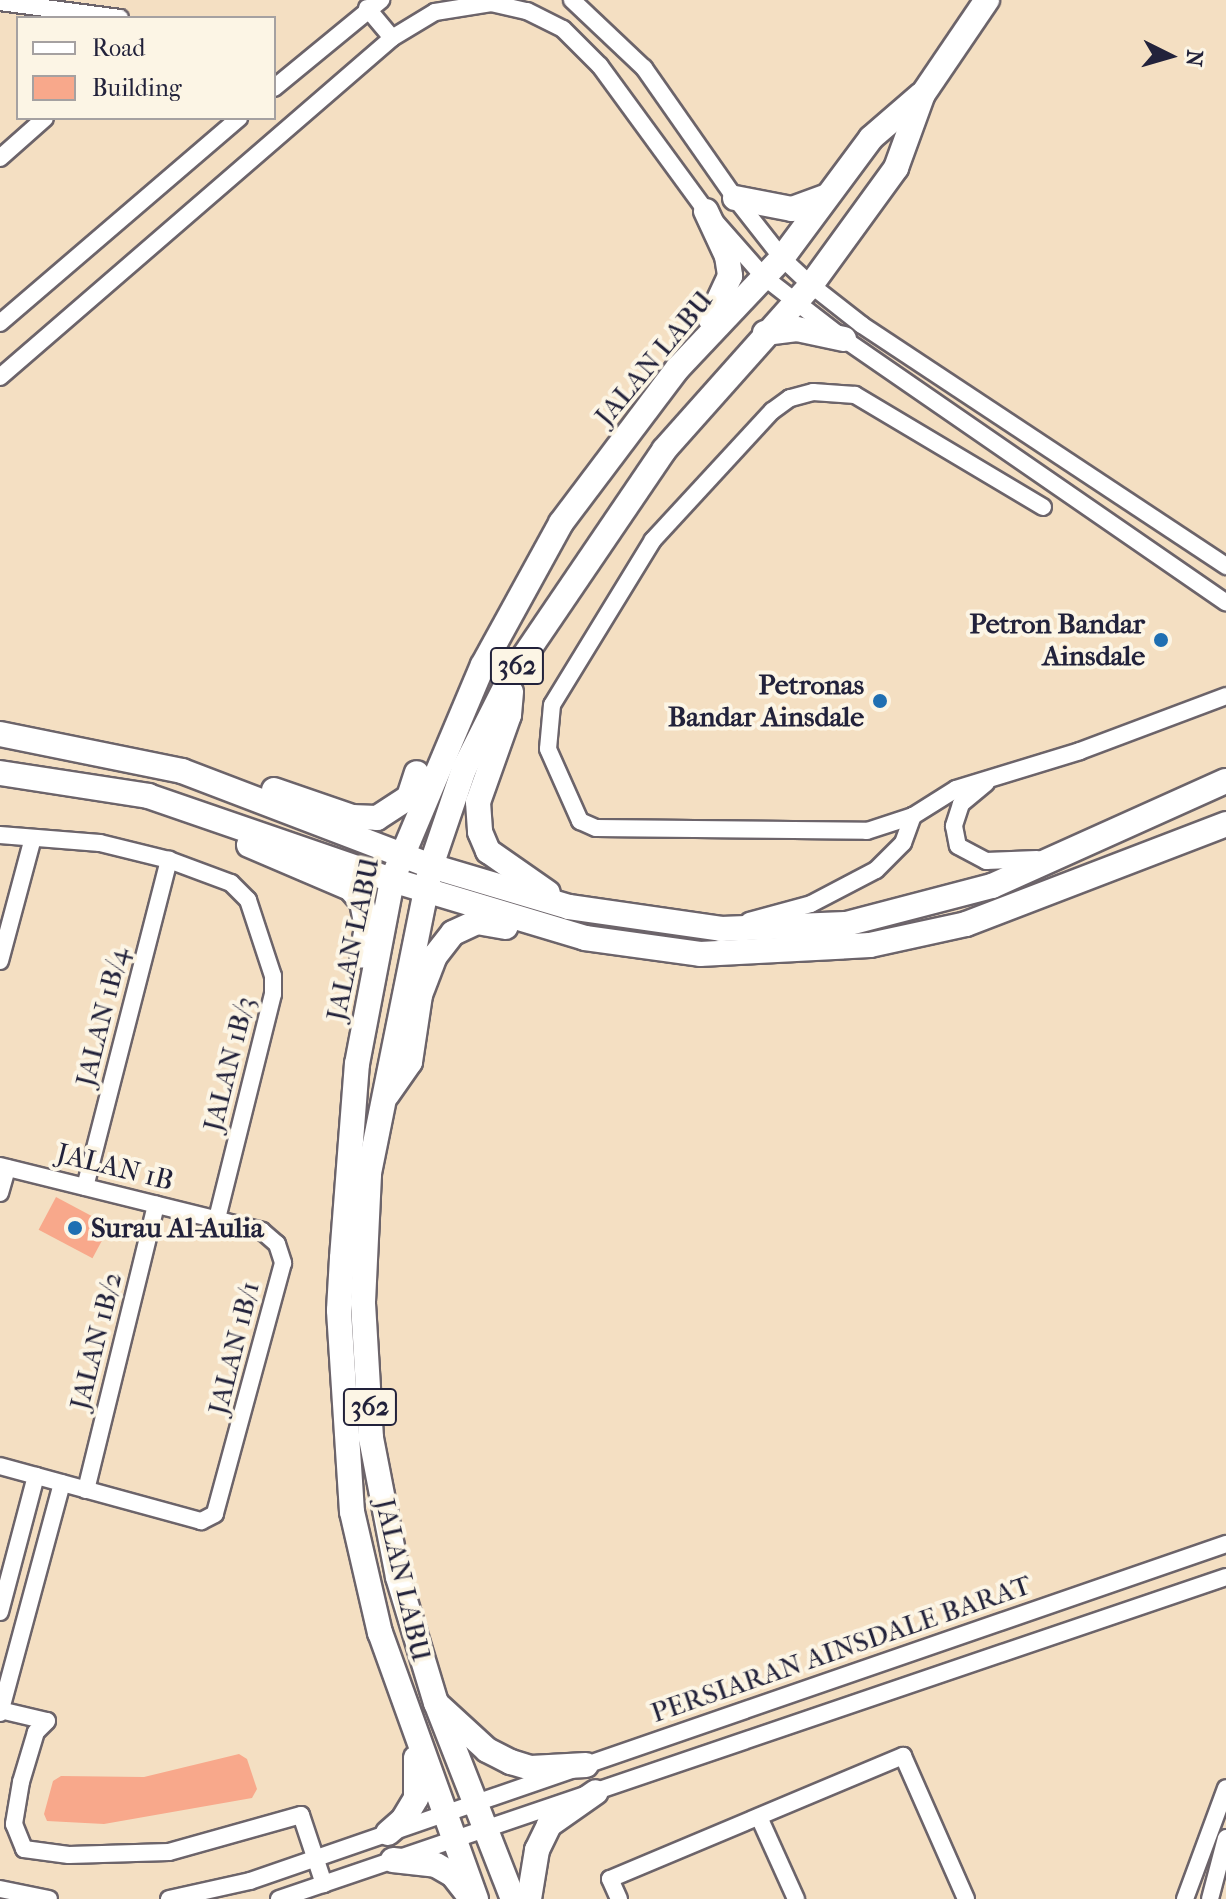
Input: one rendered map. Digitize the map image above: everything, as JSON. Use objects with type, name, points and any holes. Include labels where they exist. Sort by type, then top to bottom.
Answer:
[{"type":"main road","name":"JALAN LABU","points":[[513,1899],[482,1830],[436,1703],[398,1577],[371,1438],[363,1302],[369,1173],[429,878],[464,769],[512,674],[610,523],[765,333],[804,292],[896,168],[923,94],[987,0]]},
{"type":"main road","name":"JALAN LABU","points":[[473,1899],[380,1633],[352,1512],[339,1310],[352,1105],[392,880],[483,665],[561,523],[678,368],[782,258],[871,138],[923,94]]},
{"type":"main road","points":[[735,198],[792,209],[807,208],[837,187]]},
{"type":"main road","points":[[678,368],[725,295],[730,276],[727,256],[706,211]]},
{"type":"main road","points":[[765,333],[797,329],[844,339]]},
{"type":"main road","points":[[0,734],[73,745],[213,782],[280,792],[352,817],[377,818],[409,797],[456,692],[483,665]]},
{"type":"main road","points":[[512,674],[509,715],[478,802],[480,832],[488,851],[569,907]]},
{"type":"main road","points":[[0,773],[148,796],[392,880],[429,878],[569,907],[721,929],[846,924],[992,886],[1226,781]]},
{"type":"main road","points":[[213,782],[401,855],[429,878],[563,932]]},
{"type":"main road","points":[[198,815],[274,858],[350,888],[362,902],[367,927],[347,1064],[352,1105]]},
{"type":"main road","points":[[381,1104],[410,1062],[420,995],[435,956],[453,933],[477,922],[700,954],[870,945],[966,924],[1226,824]]},
{"type":"main road","points":[[436,1703],[487,1750],[511,1762],[531,1768],[586,1765]]},
{"type":"main road","points":[[388,1833],[403,1820],[416,1798],[410,1723]]},
{"type":"main road","points":[[529,1899],[537,1850],[549,1825],[596,1792]]},
{"type":"main road","points":[[393,1860],[436,1865],[453,1875],[473,1899]]},
{"type":"street","points":[[572,0],[644,68],[804,292],[844,339],[1226,603]]},
{"type":"street","points":[[0,2],[105,16]]},
{"type":"street","points":[[276,86],[374,4],[392,38]]},
{"type":"street","points":[[0,377],[392,38],[435,12],[465,4],[527,11],[563,29],[600,66],[706,211],[764,277],[804,292],[862,325],[1226,566]]},
{"type":"street","points":[[0,158],[43,120]]},
{"type":"street","points":[[0,323],[237,120]]},
{"type":"street","points":[[1043,507],[855,395],[813,392],[790,398],[772,411],[653,540],[552,705],[546,727],[548,749],[580,821],[596,828],[849,832],[913,816],[956,789],[1226,696]]},
{"type":"street","points":[[1007,486],[1023,461]]},
{"type":"street","points":[[991,779],[961,804],[954,826],[958,846],[970,857],[1005,863],[1066,855]]},
{"type":"street","points":[[721,929],[811,904],[865,877],[903,843],[913,816]]},
{"type":"street","points":[[0,835],[100,843],[169,860]]},
{"type":"street","points":[[0,961],[33,838]]},
{"type":"street","name":"JALAN 1B/3","points":[[169,860],[231,883],[248,900],[273,976],[273,994],[217,1219]]},
{"type":"street","name":"JALAN 1B/4","points":[[85,1187],[169,860]]},
{"type":"street","points":[[0,1193],[3,1167]]},
{"type":"street","name":"JALAN 1B","points":[[3,1167],[217,1219]]},
{"type":"street","name":"JALAN 1B/2","points":[[86,1490],[156,1204]]},
{"type":"street","name":"JALAN 1B/1","points":[[86,1490],[201,1521],[215,1514],[222,1498],[283,1263],[277,1244],[262,1231],[217,1219]]},
{"type":"street","points":[[0,1466],[86,1490]]},
{"type":"street","points":[[0,1612],[36,1476]]},
{"type":"street","points":[[62,1483],[0,1711],[47,1721],[36,1732],[21,1782],[14,1824],[24,1849],[69,1855],[169,1852],[301,1815],[324,1884]]},
{"type":"street","name":"PERSIARAN AINSDALE BARAT","points":[[169,1899],[233,1887],[443,1811],[586,1765],[1226,1544]]},
{"type":"street","points":[[10,1574],[36,1581]]},
{"type":"street","name":"PERSIARAN AINSDALE BARAT","points":[[279,1899],[596,1792],[704,1751],[1226,1577]]},
{"type":"street","points":[[619,1899],[610,1879],[903,1756],[966,1899]]},
{"type":"street","points":[[1185,1899],[1223,1808],[1226,1788]]},
{"type":"street","points":[[759,1817],[796,1899]]},
{"type":"street","points":[[1210,1899],[1226,1838]]},
{"type":"street","points":[[0,1889],[49,1899]]},
{"type":"building","name":"Surau Al-Aulia","points":[[56,1197],[110,1226],[92,1258],[39,1230]]},
{"type":"building","points":[[239,1754],[247,1759],[257,1789],[252,1798],[104,1824],[47,1821],[44,1814],[53,1781],[61,1776],[144,1777]]},
{"type":"place","name":"Petron Bandar Ainsdale","points":[[1161,640]]},
{"type":"place","name":"Petronas Bandar Ainsdale","points":[[880,701]]},
{"type":"place","name":"Surau Al-Aulia","points":[[75,1228]]}]
